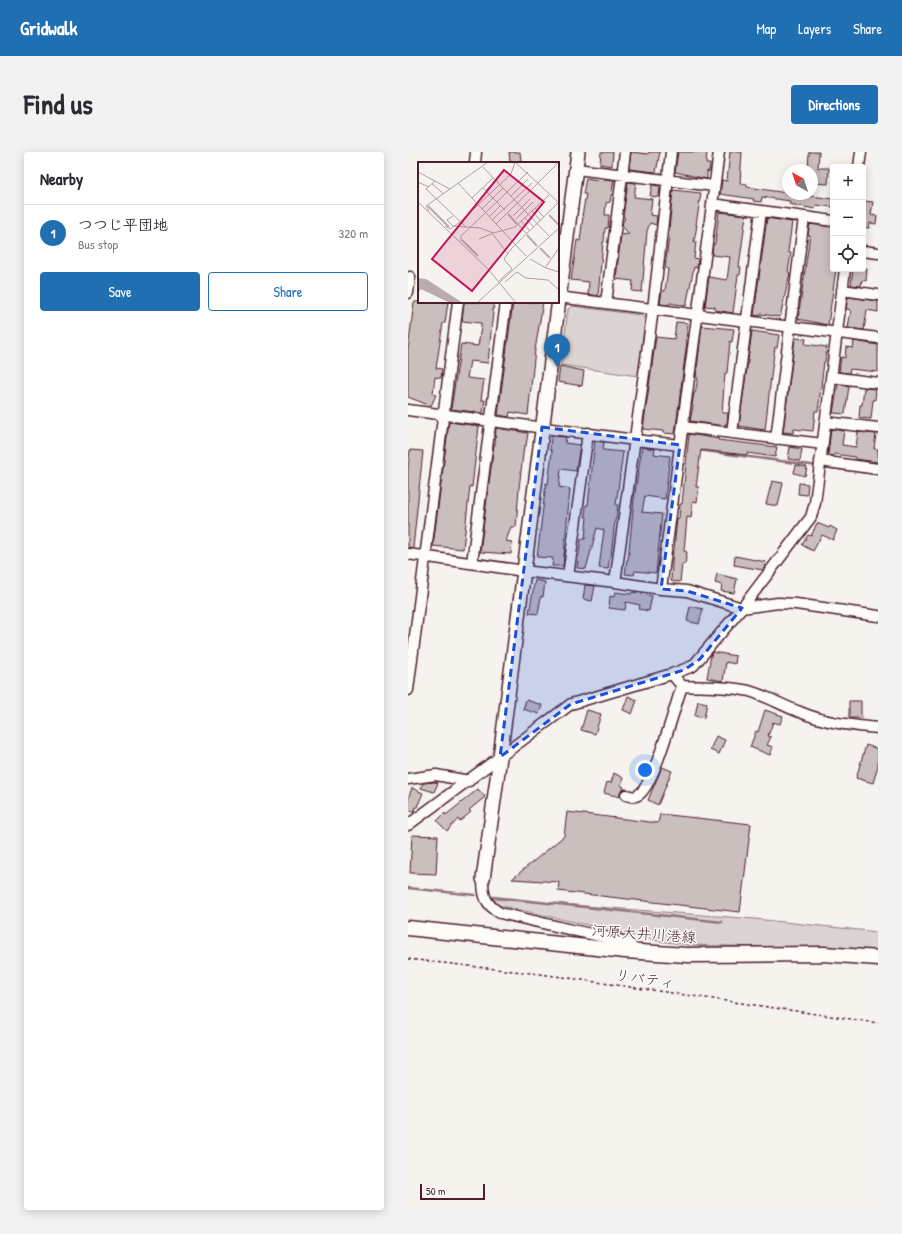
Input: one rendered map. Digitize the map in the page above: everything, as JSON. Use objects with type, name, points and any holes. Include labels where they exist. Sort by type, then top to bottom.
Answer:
[{"type":"main road","name":"河原大井川港線","points":[[408,928],[687,956],[824,954],[878,958]]},
{"type":"street","points":[[475,162],[476,152]]},
{"type":"street","points":[[578,152],[559,297],[878,338]]},
{"type":"street","points":[[606,303],[625,152]]},
{"type":"street","points":[[615,582],[653,309],[671,152]]},
{"type":"street","points":[[661,589],[719,152]]},
{"type":"street","points":[[859,164],[861,152]]},
{"type":"street","points":[[576,169],[714,186]]},
{"type":"street","points":[[712,204],[830,221]]},
{"type":"street","points":[[732,433],[761,211]]},
{"type":"street","points":[[776,439],[804,217]]},
{"type":"street","points":[[866,251],[878,253]]},
{"type":"street","points":[[408,825],[571,704],[672,674],[693,666],[742,608],[811,517],[815,503],[845,272]]},
{"type":"street","points":[[408,293],[412,277]]},
{"type":"street","points":[[842,290],[878,295]]},
{"type":"street","points":[[408,690],[458,303]]},
{"type":"street","points":[[472,563],[506,303]]},
{"type":"street","points":[[558,303],[483,879],[484,893],[487,903],[500,913],[628,942],[636,951]]},
{"type":"street","points":[[831,377],[878,383]]},
{"type":"street","points":[[408,410],[680,445]]},
{"type":"street","points":[[826,422],[878,428]]},
{"type":"street","points":[[683,427],[823,444]]},
{"type":"street","points":[[568,576],[588,433]]},
{"type":"street","points":[[820,461],[878,469]]},
{"type":"street","points":[[408,554],[661,589],[687,591],[742,608],[778,603],[796,604],[878,616]]},
{"type":"street","points":[[672,674],[682,686],[734,689],[750,692],[774,700],[799,712],[827,722],[878,728]]},
{"type":"street","points":[[626,795],[633,797],[639,795],[646,787],[656,766],[682,686]]},
{"type":"street","points":[[408,779],[436,775],[469,781]]},
{"type":"path","name":"リバティ","points":[[408,959],[548,974],[878,1023]]},
{"type":"highlighted area","points":[[542,427],[680,445],[661,589],[687,591],[742,608],[700,659],[684,670],[571,704],[500,757]]},
{"type":"shaded area","points":[[572,306],[641,315],[645,319],[638,376],[561,365],[568,309]]},
{"type":"shaded area","points":[[493,899],[755,919],[878,932],[878,950],[689,945],[658,941],[498,905]]},
{"type":"building","points":[[509,152],[520,152],[521,161],[510,162]]},
{"type":"building","points":[[601,152],[613,152],[612,166],[600,164]]},
{"type":"building","points":[[631,152],[648,154],[649,152],[660,152],[656,172],[629,169]]},
{"type":"building","points":[[678,152],[707,152],[706,164],[710,164],[709,172],[707,171],[707,179],[675,172]]},
{"type":"building","points":[[730,152],[742,152],[740,183],[747,184],[747,187],[782,192],[782,200],[762,197],[761,202],[753,201],[754,199],[720,194],[722,180],[727,181]]},
{"type":"building","points":[[809,152],[819,152],[818,168],[818,164],[808,164]]},
{"type":"building","points":[[818,168],[829,168],[828,184],[818,183]]},
{"type":"building","points":[[586,178],[603,181],[604,179],[614,180],[610,202],[606,203],[605,215],[609,215],[608,228],[605,228],[598,296],[588,294],[589,282],[571,280],[577,240],[580,241],[586,194],[583,194]]},
{"type":"building","points":[[628,182],[636,183],[634,197],[652,199],[650,215],[657,216],[656,225],[650,223],[647,231],[642,292],[632,291],[633,281],[616,279],[621,235],[629,234],[622,226],[625,219],[623,216]]},
{"type":"building","points":[[652,185],[660,186],[659,197],[650,196]]},
{"type":"building","points":[[673,190],[701,193],[694,242],[696,242],[694,258],[698,259],[697,268],[694,267],[686,306],[670,303],[669,305],[660,304],[662,291],[665,291],[668,269],[665,268]]},
{"type":"building","points":[[818,197],[830,199],[830,207],[816,205],[815,209],[789,204],[790,201],[783,200],[818,200]]},
{"type":"building","points":[[866,201],[873,202],[871,215],[877,216],[876,224],[870,223],[869,228],[866,228]]},
{"type":"building","points":[[719,212],[746,215],[739,267],[741,267],[740,275],[738,275],[733,313],[715,310],[715,307],[705,306],[709,277],[727,280],[730,257],[712,255]]},
{"type":"building","points":[[767,218],[792,222],[788,252],[791,253],[788,272],[790,273],[780,317],[761,314],[760,316],[754,315]]},
{"type":"building","points":[[810,224],[830,227],[830,272],[836,272],[828,325],[798,319],[810,235],[808,234]]},
{"type":"building","points":[[867,269],[866,281],[862,280],[861,286],[851,285],[853,272],[866,272]]},
{"type":"building","points":[[848,297],[878,301],[878,312],[867,310],[864,330],[848,328],[851,310],[846,309]]},
{"type":"building","points":[[414,302],[448,303],[436,368],[442,369],[441,378],[435,377],[433,394],[436,395],[431,406],[408,397],[408,350]]},
{"type":"building","points":[[464,303],[494,303],[488,363],[470,361],[467,378],[484,380],[481,400],[485,400],[483,413],[451,409],[461,344],[478,346],[481,327],[481,323],[462,321]]},
{"type":"building","points":[[513,303],[543,303],[535,350],[528,415],[510,412],[509,417],[498,415]]},
{"type":"building","points":[[676,322],[688,323],[675,434],[643,429],[656,337],[674,339]]},
{"type":"building","points":[[702,326],[734,329],[732,342],[730,341],[727,373],[725,373],[722,413],[728,413],[727,424],[725,424],[725,426],[690,421],[698,378],[696,378]]},
{"type":"building","points":[[752,331],[779,335],[777,348],[775,347],[765,430],[739,426]]},
{"type":"building","points":[[795,338],[806,339],[805,344],[827,347],[818,411],[815,411],[813,431],[794,429],[793,433],[783,432]]},
{"type":"building","points":[[854,341],[878,345],[878,372],[850,369],[849,373],[839,372],[841,357],[845,358],[846,347],[853,348]]},
{"type":"building","points":[[560,366],[584,371],[582,386],[558,382]]},
{"type":"building","points":[[838,384],[849,386],[845,414],[833,413]]},
{"type":"building","points":[[864,388],[876,389],[871,419],[859,418]]},
{"type":"building","points":[[449,422],[479,426],[463,549],[433,546]]},
{"type":"building","points":[[496,428],[528,433],[526,446],[524,446],[516,527],[511,527],[506,541],[512,542],[511,554],[480,552]]},
{"type":"building","points":[[831,429],[844,431],[842,445],[856,447],[858,432],[876,434],[874,449],[878,449],[878,462],[834,454],[834,456],[828,455]]},
{"type":"building","points":[[689,434],[719,439],[718,440],[777,447],[775,457],[748,453],[747,455],[701,450],[696,487],[699,487],[697,502],[693,501],[691,518],[687,517],[684,551],[687,552],[685,564],[682,564],[680,582],[671,581],[672,563],[677,518],[679,519],[680,504],[682,504]]},
{"type":"building","points":[[551,436],[566,437],[565,443],[580,445],[576,471],[561,469],[559,487],[570,489],[563,566],[552,566],[553,558],[537,557],[546,483],[548,484],[552,451],[550,450]]},
{"type":"building","points":[[595,441],[604,442],[603,450],[623,452],[616,505],[618,505],[608,569],[599,568],[604,530],[597,528],[586,569],[577,568],[581,539],[585,539],[587,517],[585,517],[586,505],[588,505]]},
{"type":"building","points":[[642,447],[655,449],[654,454],[670,456],[665,499],[645,496],[642,512],[662,514],[656,573],[635,571],[634,575],[625,574]]},
{"type":"building","points":[[790,447],[802,449],[800,461],[788,459]]},
{"type":"building","points":[[410,450],[423,451],[413,548],[408,547],[408,469]]},
{"type":"building","points":[[796,465],[807,467],[805,476],[794,473]]},
{"type":"building","points":[[772,481],[783,483],[778,506],[766,504]]},
{"type":"building","points":[[799,483],[808,484],[807,495],[798,494]]},
{"type":"building","points":[[817,523],[829,528],[830,526],[837,530],[833,540],[822,535],[813,551],[802,545],[808,535],[811,536]]},
{"type":"building","points":[[735,556],[766,562],[763,570],[734,565]]},
{"type":"building","points":[[717,574],[737,579],[734,593],[721,591],[722,585],[715,583]]},
{"type":"building","points":[[535,580],[545,582],[543,597],[541,596],[538,614],[529,613]]},
{"type":"building","points":[[585,585],[595,586],[592,601],[583,599]]},
{"type":"building","points":[[615,592],[631,594],[632,592],[652,596],[649,611],[639,609],[640,605],[626,602],[625,610],[609,608],[610,596],[614,597]]},
{"type":"building","points":[[690,606],[703,609],[699,624],[687,621]]},
{"type":"building","points":[[713,652],[736,656],[735,664],[726,662],[723,681],[707,678],[711,655]]},
{"type":"building","points":[[628,696],[637,700],[632,714],[623,710]]},
{"type":"building","points":[[526,700],[542,705],[539,714],[523,709]]},
{"type":"building","points":[[698,701],[707,703],[704,718],[695,716]]},
{"type":"building","points":[[849,701],[861,701],[861,718],[849,718]]},
{"type":"building","points":[[587,710],[601,714],[595,734],[581,730]]},
{"type":"building","points":[[765,710],[783,716],[780,724],[773,722],[768,736],[771,737],[767,745],[773,747],[770,755],[750,747],[756,731],[758,732]]},
{"type":"building","points":[[716,736],[725,740],[719,754],[710,750]]},
{"type":"building","points":[[866,745],[878,749],[878,766],[873,783],[856,778]]},
{"type":"building","points":[[662,767],[672,771],[658,805],[648,800]]},
{"type":"building","points":[[614,773],[623,778],[621,786],[624,787],[620,793],[620,797],[604,793],[607,782],[611,783]]},
{"type":"building","points":[[423,783],[438,783],[434,792],[421,788]]},
{"type":"building","points":[[412,788],[423,793],[414,812],[408,810],[408,799]]},
{"type":"building","points":[[478,789],[485,797],[469,810],[471,812],[460,821],[458,819],[447,831],[437,821],[445,813],[446,815]]},
{"type":"building","points":[[567,812],[658,823],[660,814],[751,824],[740,912],[558,891],[559,882],[512,879],[564,836]]},
{"type":"building","points":[[412,835],[438,836],[436,874],[410,873]]},
{"type":"waterway","points":[[698,450],[818,466]]},
{"type":"waterway","points":[[823,467],[878,474]]},
{"type":"waterway","points":[[408,888],[475,895]]},
{"type":"waterway","points":[[493,897],[722,922]]},
{"type":"place","name":"つつじ平団地","points":[[557,367]]}]
